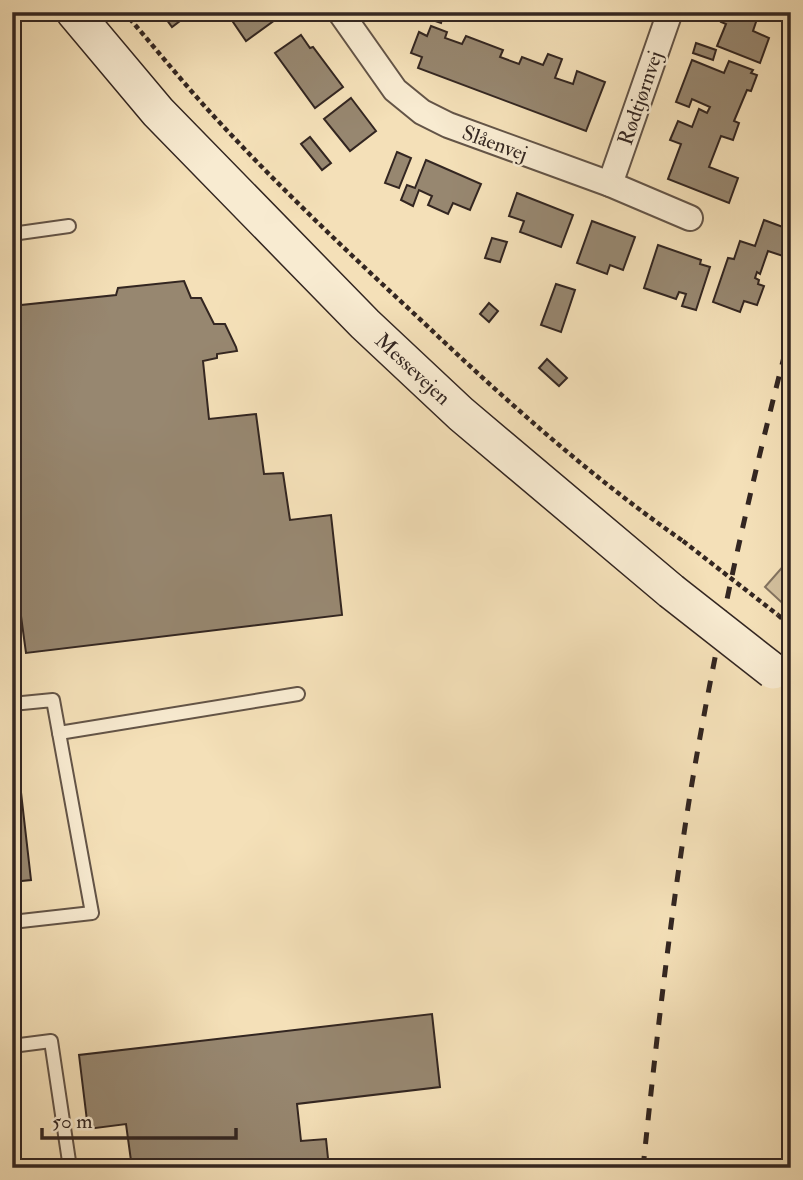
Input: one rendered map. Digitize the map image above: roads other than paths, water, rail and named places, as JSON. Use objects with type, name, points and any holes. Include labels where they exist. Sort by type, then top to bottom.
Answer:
[{"type":"main road","name":"Messevejen","points":[[74,12],[158,112],[365,324],[461,414],[671,591],[782,677]]},
{"type":"street","name":"Slåenvej","points":[[340,12],[395,90],[422,112],[448,125],[610,184],[690,218]]},
{"type":"street","name":"Rødtjørnvej","points":[[610,184],[670,12]]},
{"type":"lane","points":[[12,234],[69,226]]},
{"type":"lane","points":[[59,733],[298,694]]},
{"type":"lane","points":[[12,704],[53,700],[92,913],[12,922]]},
{"type":"lane","points":[[12,1046],[51,1041],[70,1168]]},
{"type":"railway","points":[[643,1168],[670,935],[700,736],[735,561],[791,330]]}]
